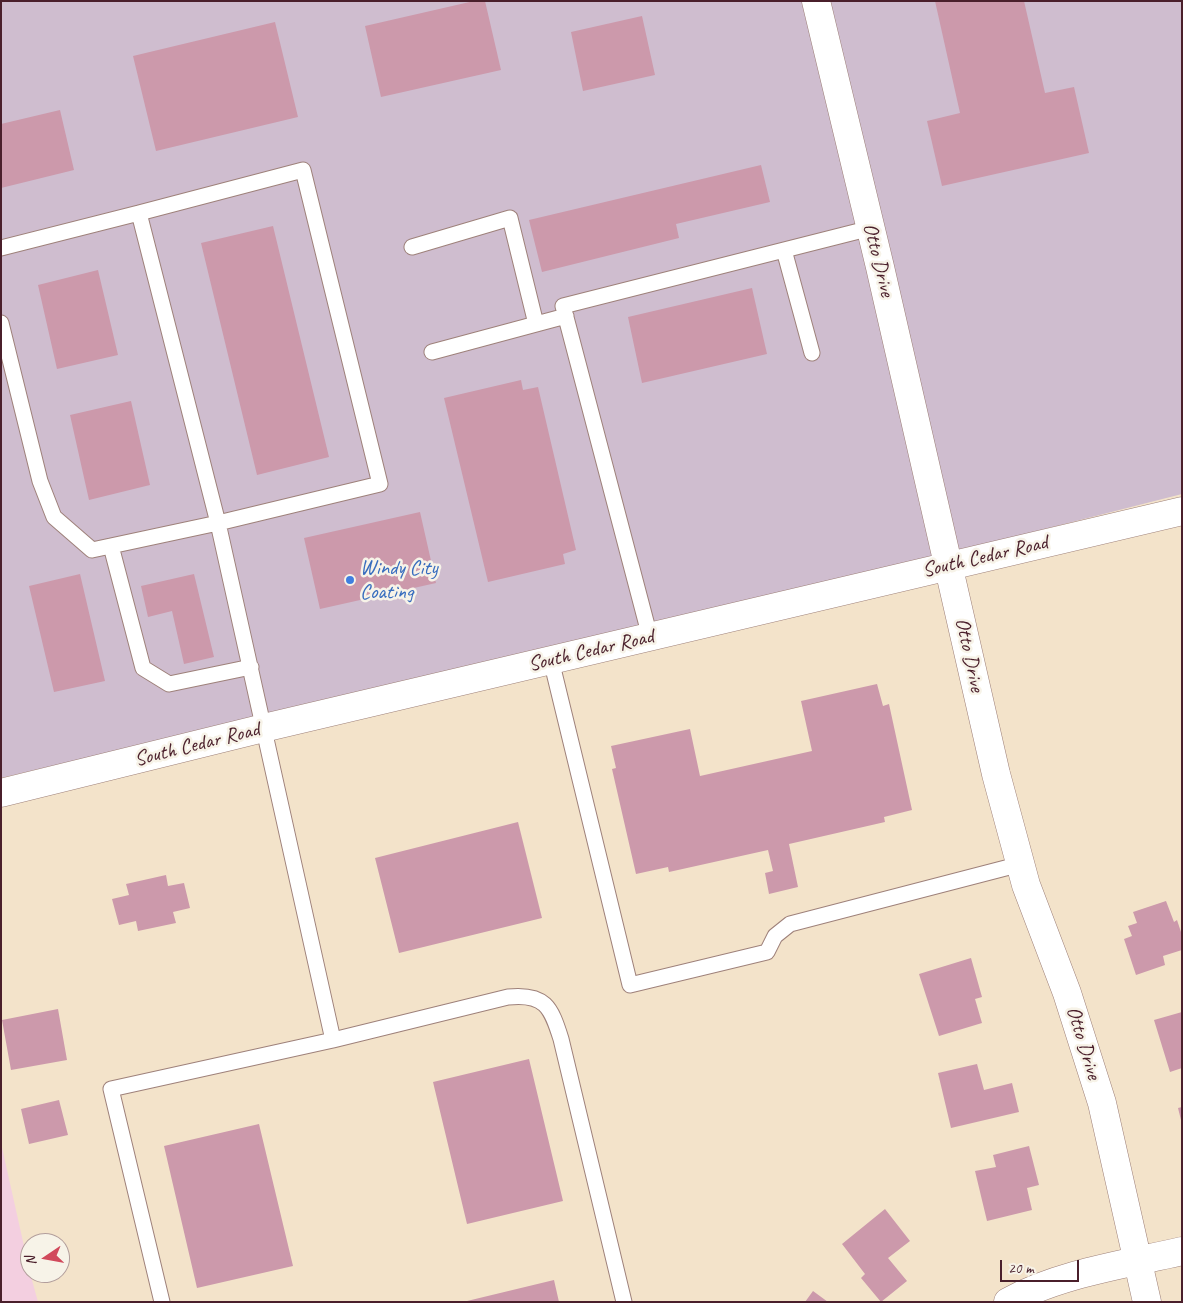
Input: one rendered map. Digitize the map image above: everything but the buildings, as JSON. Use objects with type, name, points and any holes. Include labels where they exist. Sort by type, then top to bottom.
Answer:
[{"type":"street","name":"Otto Drive","points":[[816,1],[950,565],[996,774],[1021,864],[1067,993],[1102,1104],[1147,1302]]},
{"type":"street","name":"South Cedar Road","points":[[1,793],[265,728],[1182,511]]},
{"type":"street","points":[[1008,1302],[1042,1286],[1182,1251]]},
{"type":"lane","points":[[1,248],[303,170],[380,484],[218,524],[92,550],[54,517],[40,481],[1,323]]},
{"type":"lane","points":[[139,213],[218,524],[333,1040]]},
{"type":"lane","points":[[412,247],[510,218],[536,324]]},
{"type":"lane","points":[[650,637],[563,306],[871,228]]},
{"type":"lane","points":[[784,250],[812,352]]},
{"type":"lane","points":[[432,352],[566,316]]},
{"type":"lane","points":[[111,546],[142,668],[169,684],[251,667]]},
{"type":"lane","points":[[551,660],[630,985],[767,952],[775,936],[790,924],[1021,864]]},
{"type":"lane","points":[[162,1302],[111,1089],[333,1040],[508,997],[526,995],[542,1000],[554,1016],[624,1302]]},
{"type":"shaded area","points":[[1,1],[1182,1],[1182,494],[935,557],[1,778]]},
{"type":"shaded area","points":[[1,1143],[21,1233],[20,1283],[33,1283],[38,1302],[1,1302]]},
{"type":"place","name":"Windy City Coating","points":[[350,580]]}]
